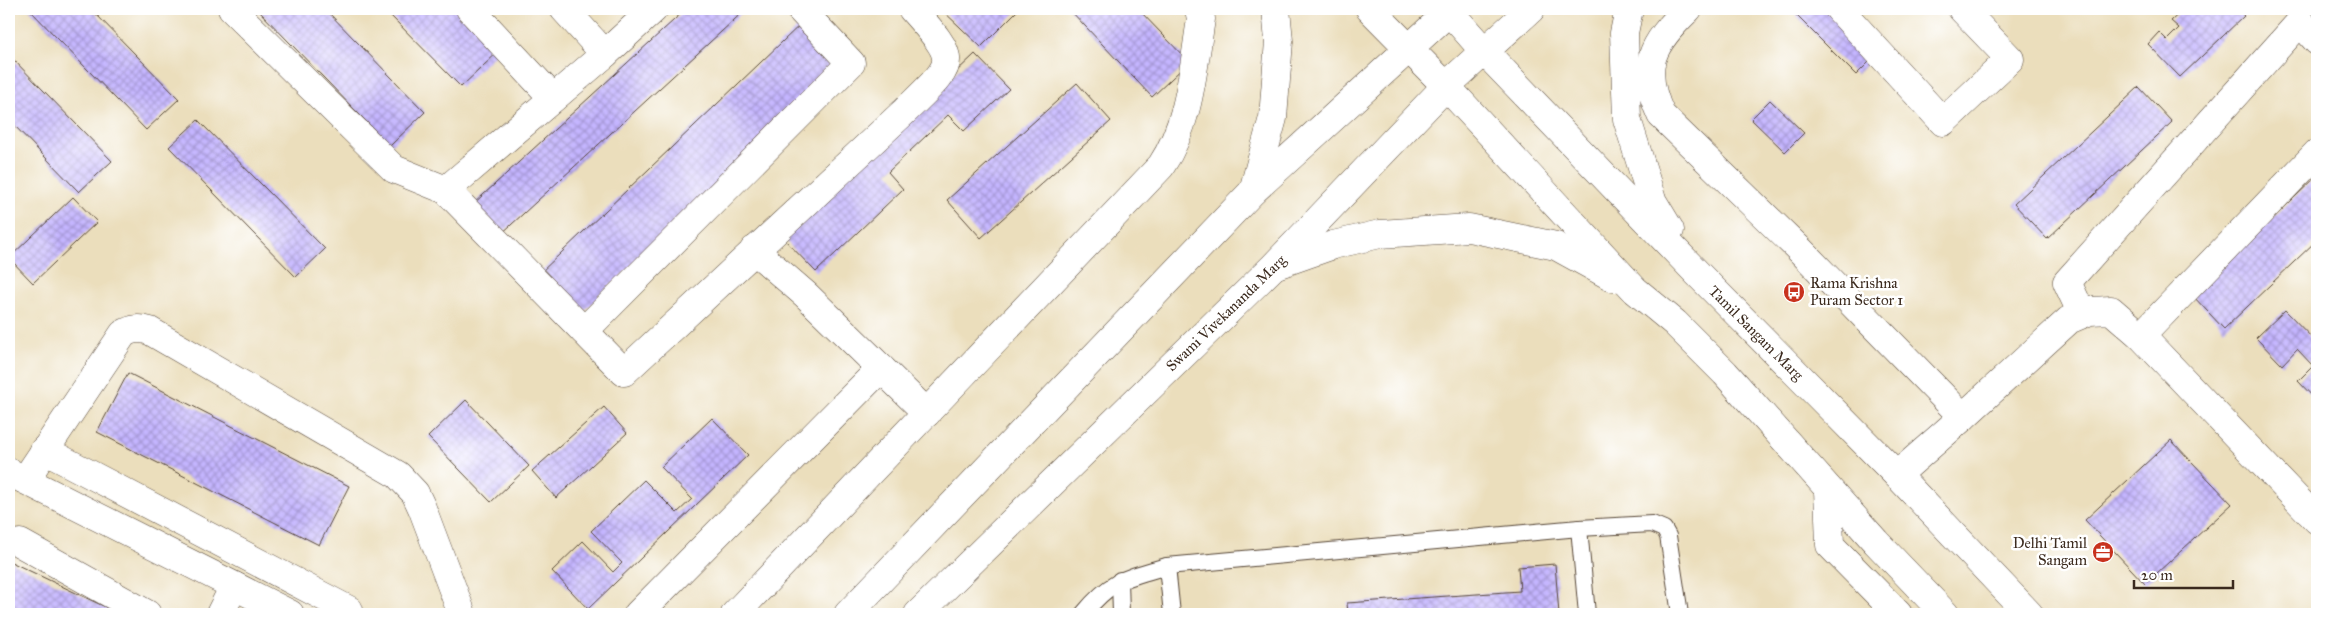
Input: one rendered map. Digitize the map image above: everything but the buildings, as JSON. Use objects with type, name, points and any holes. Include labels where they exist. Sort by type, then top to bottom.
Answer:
[{"type":"street","points":[[232,9],[394,169],[446,190],[624,372],[905,111],[945,69],[948,59],[946,52],[934,34],[912,9]]},
{"type":"street","points":[[470,9],[553,98]]},
{"type":"street","points":[[564,9],[605,54]]},
{"type":"street","points":[[446,190],[605,54],[654,9]]},
{"type":"street","points":[[584,331],[851,63],[800,9]]},
{"type":"street","points":[[735,614],[1161,166],[1172,150],[1180,132],[1187,106],[1201,19],[1199,9]]},
{"type":"street","points":[[1253,191],[1273,118],[1280,41],[1276,9]]},
{"type":"street","points":[[1370,9],[1446,86],[1635,290],[1674,323],[1725,373],[1828,489],[1945,614]]},
{"type":"street","name":"Swami Vivekananda Marg","points":[[918,614],[1275,265],[1446,86],[1531,9]]},
{"type":"street","points":[[1629,9],[1624,33],[1627,119],[1652,200],[1697,273]]},
{"type":"street","points":[[1688,9],[1660,40],[1650,63],[1648,75],[1652,96],[1661,115],[1800,250],[1963,418]]},
{"type":"street","points":[[1839,9],[1943,122],[2010,59],[1962,9]]},
{"type":"street","points":[[848,614],[1253,191],[1449,10]]},
{"type":"street","name":"Tamil Sangam Marg","points":[[1449,10],[1484,50],[1697,273],[1897,475],[2029,614]]},
{"type":"street","points":[[2082,314],[2067,282],[2300,22],[2317,41]]},
{"type":"street","points":[[2142,336],[2317,153]]},
{"type":"street","points":[[1275,265],[1333,246],[1380,234],[1469,228],[1556,246],[1635,290]]},
{"type":"street","points":[[754,250],[806,295],[927,413]]},
{"type":"street","points":[[1897,475],[1963,418],[2069,320],[2090,311],[2110,310],[2142,336],[2317,520]]},
{"type":"street","points":[[290,614],[17,476],[44,450],[124,334],[131,329],[137,328],[150,331],[398,475],[414,494],[422,508],[462,614]]},
{"type":"street","points":[[638,614],[880,368]]},
{"type":"street","points":[[44,450],[352,613]]},
{"type":"street","points":[[1828,489],[1830,546],[1898,614]]},
{"type":"street","points":[[20,543],[147,614]]},
{"type":"street","points":[[220,614],[234,586]]},
{"type":"lane","points":[[1084,614],[1105,589],[1120,580],[1167,566],[1579,528],[1652,524],[1664,529],[1668,536],[1680,614]]},
{"type":"lane","points":[[1579,528],[1587,614]]},
{"type":"lane","points":[[1167,566],[1172,614]]},
{"type":"lane","points":[[1120,580],[1121,614]]},
{"type":"place","name":"Rama Krishna Puram Sector 1","points":[[1794,292]]},
{"type":"place","name":"Delhi Tamil Sangam","points":[[2103,552]]}]
